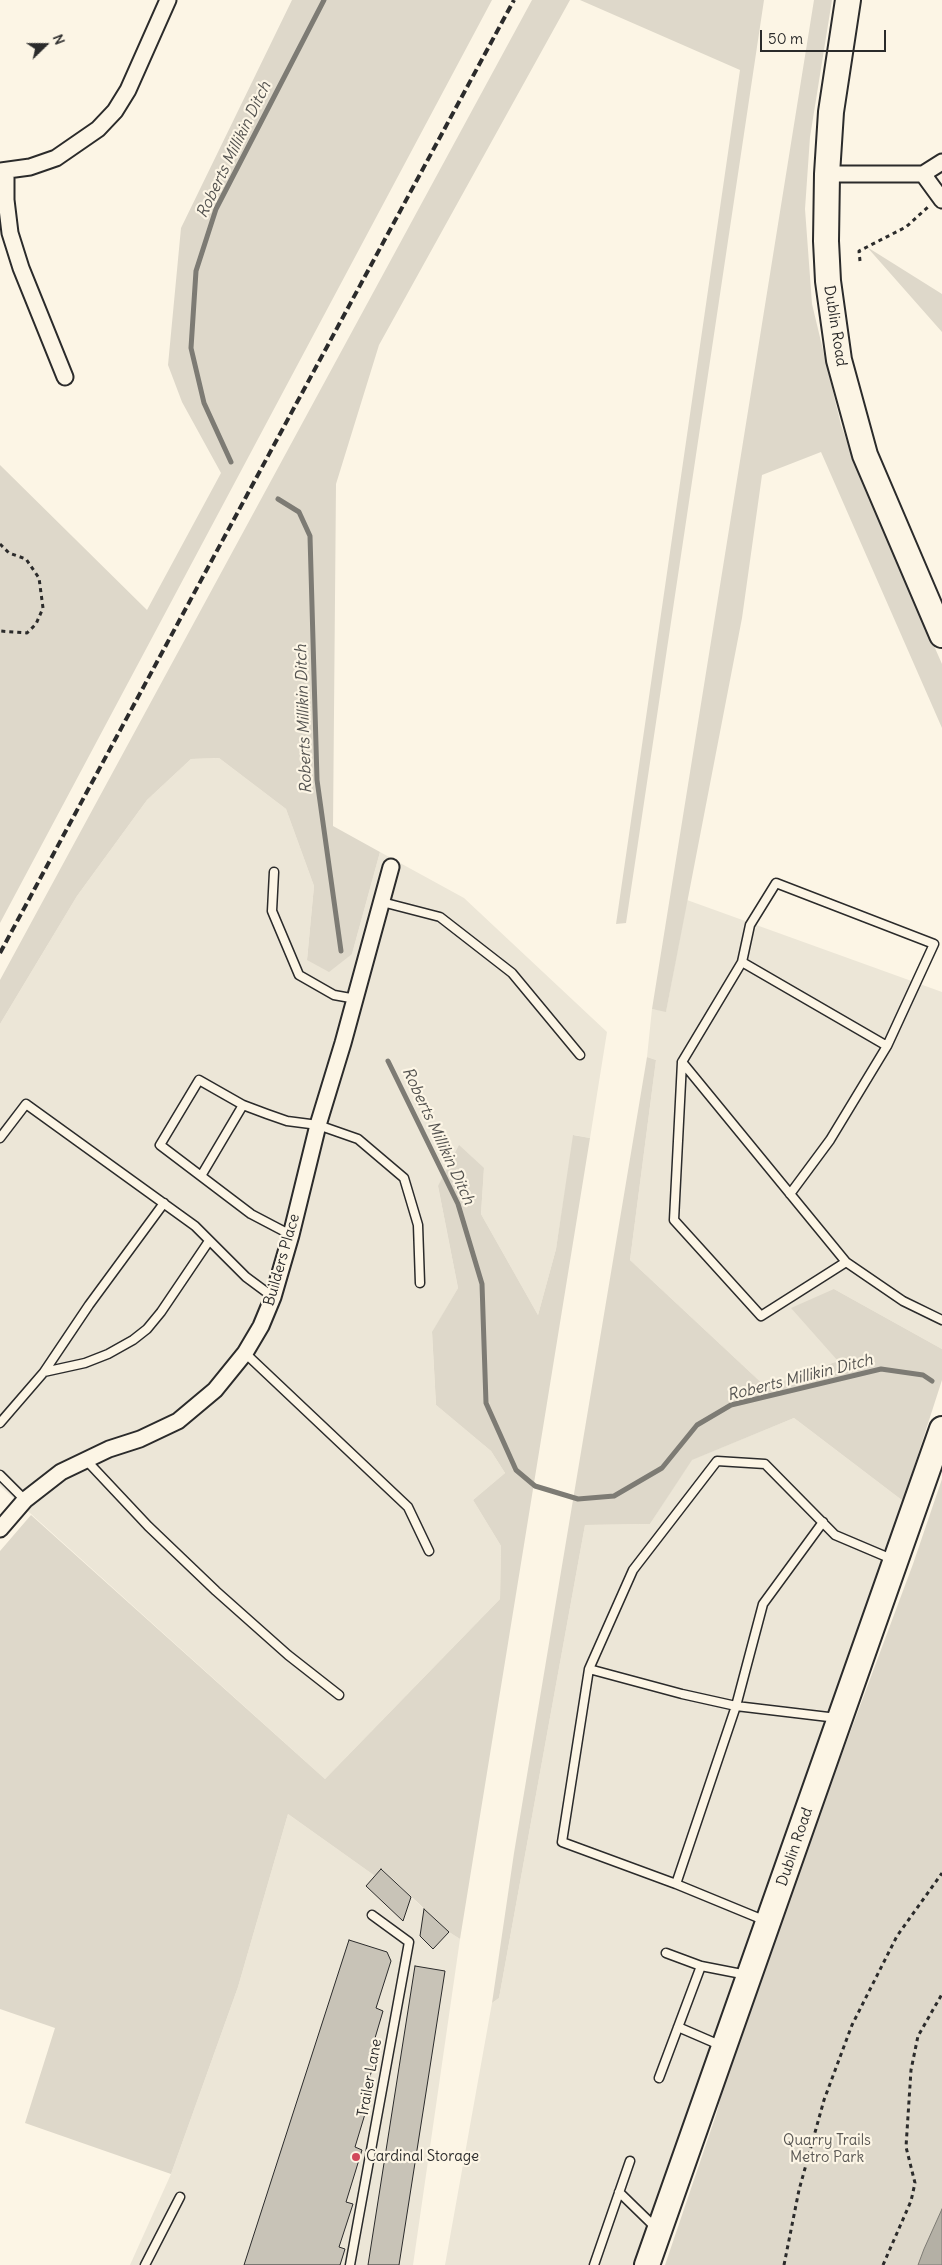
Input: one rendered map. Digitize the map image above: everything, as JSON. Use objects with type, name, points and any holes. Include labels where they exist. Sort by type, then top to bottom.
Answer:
[{"type":"main road","name":"Dublin Road","points":[[848,0],[831,112],[827,174],[826,241],[828,281],[839,360],[852,414],[877,488],[942,635]]},
{"type":"main road","name":"Dublin Road","points":[[648,2265],[942,1428]]},
{"type":"street","points":[[65,377],[21,268],[10,233],[3,172],[30,167],[56,158],[76,145],[115,111],[128,90],[168,0]]},
{"type":"street","points":[[827,174],[923,174],[942,162]]},
{"type":"street","points":[[923,174],[937,201]]},
{"type":"street","name":"Builders Place","points":[[0,1529],[25,1500],[60,1472],[178,1421],[214,1390],[245,1353],[261,1326],[273,1297],[291,1235],[318,1125],[356,999],[391,867]]},
{"type":"lane","points":[[274,872],[272,911],[299,975],[334,996],[356,999]]},
{"type":"lane","points":[[790,1194],[830,1140],[887,1046],[934,944],[776,883],[750,925],[742,962],[682,1062],[674,1220],[761,1316],[846,1262]]},
{"type":"lane","points":[[382,902],[440,917],[512,973],[580,1055]]},
{"type":"lane","points":[[742,962],[887,1046]]},
{"type":"lane","points":[[682,1062],[846,1262],[903,1301],[942,1320]]},
{"type":"lane","points":[[291,1235],[251,1214],[160,1145],[199,1080],[243,1105],[287,1121],[318,1125],[358,1139],[404,1178],[418,1225],[420,1283]]},
{"type":"lane","points":[[0,1138],[26,1104],[195,1226],[246,1277],[273,1297]]},
{"type":"lane","points":[[201,1176],[243,1105]]},
{"type":"lane","points":[[0,1423],[44,1372],[89,1305],[164,1203]]},
{"type":"lane","points":[[44,1372],[85,1363],[108,1354],[134,1340],[161,1312],[209,1241]]},
{"type":"lane","points":[[245,1353],[408,1507],[429,1551]]},
{"type":"lane","points":[[86,1460],[148,1526],[216,1591],[288,1655],[339,1695]]},
{"type":"lane","points":[[769,1922],[676,1884],[562,1842],[589,1669],[634,1570],[717,1461],[766,1464],[836,1535],[896,1561]]},
{"type":"lane","points":[[0,1475],[25,1500]]},
{"type":"lane","points":[[676,1884],[736,1706],[764,1604],[823,1522]]},
{"type":"lane","points":[[589,1669],[682,1694],[736,1706],[841,1718]]},
{"type":"lane","name":"Trailer Lane","points":[[350,2265],[409,1942],[372,1915]]},
{"type":"lane","points":[[666,1953],[701,1966],[749,1976]]},
{"type":"lane","points":[[659,2078],[701,1966]]},
{"type":"lane","points":[[678,2027],[724,2047]]},
{"type":"lane","points":[[594,2265],[630,2162]]},
{"type":"lane","points":[[619,2192],[659,2231]]},
{"type":"lane","points":[[145,2265],[180,2197]]},
{"type":"path","points":[[860,261],[859,251],[906,227],[937,201]]},
{"type":"path","points":[[0,544],[9,553],[26,559],[39,578],[43,608],[36,624],[27,633],[0,631]]},
{"type":"path","points":[[784,2265],[799,2190],[824,2100],[852,2025],[897,1936],[942,1873]]},
{"type":"path","points":[[883,2265],[911,2201],[915,2183],[906,2147],[914,2052],[924,2022],[942,1994]]},
{"type":"shaded area","points":[[219,758],[286,809],[314,886],[307,960],[352,954],[380,852],[464,898],[607,1032],[590,1138],[574,1135],[556,1249],[538,1315],[481,1214],[484,1168],[438,1186],[458,1288],[432,1333],[436,1405],[491,1451],[505,1473],[473,1500],[501,1546],[500,1599],[325,1779],[0,1486],[0,1024],[77,896],[147,800],[191,759]]},
{"type":"shaded area","points":[[687,900],[942,992],[942,1349],[834,1289],[838,1361],[766,1387],[630,1260],[656,1060],[647,1057],[652,1009],[666,1011]]},
{"type":"shaded area","points":[[794,1418],[903,1501],[639,2265],[445,2265],[492,2003],[499,1998],[585,1525],[650,1524],[691,1460]]},
{"type":"shaded area","points":[[288,1814],[375,1876],[381,1869],[449,1932],[460,1939],[413,2265],[130,2265],[171,2174],[238,1987]]},
{"type":"shaded area","points":[[942,2209],[942,2265],[918,2265],[924,2249]]},
{"type":"green space","points":[[292,0],[492,0],[0,923],[0,465],[147,610],[221,473],[182,402],[168,365],[181,228]]},
{"type":"green space","points":[[532,0],[570,0],[379,345],[336,484],[333,826],[380,852],[352,954],[329,972],[307,960],[314,886],[286,809],[219,758],[191,759],[147,800],[77,896],[0,1024],[0,980]]},
{"type":"green space","points":[[580,0],[764,0],[626,923],[616,924],[740,70]]},
{"type":"green space","points":[[814,0],[832,0],[810,137],[805,209],[812,304],[841,425],[862,483],[942,664],[942,728],[821,452],[762,475],[742,618],[666,1012],[652,1009]]},
{"type":"green space","points":[[867,247],[942,294],[942,332]]},
{"type":"green space","points":[[647,1057],[656,1060],[630,1260],[766,1387],[838,1361],[791,1308],[834,1289],[942,1349],[942,1380],[903,1501],[794,1418],[692,1460],[650,1524],[585,1525],[499,1998],[492,2003],[514,1853]]},
{"type":"green space","points":[[573,1135],[590,1138],[460,1939],[449,1932],[382,1869],[375,1876],[288,1814],[238,1987],[171,2174],[25,2123],[55,2028],[0,2009],[0,1551],[31,1515],[325,1779],[500,1599],[501,1546],[473,1500],[505,1473],[491,1451],[436,1405],[432,1332],[458,1288],[438,1186],[459,1145],[484,1168],[481,1214],[538,1315],[556,1249]]},
{"type":"green space","name":"Quarry Trails Metro Park","points":[[942,1479],[942,2265],[665,2265],[716,2115],[769,1922],[820,1813],[913,1564]]},
{"type":"building","points":[[381,1869],[411,1897],[403,1921],[366,1886]]},
{"type":"building","points":[[424,1909],[449,1932],[433,1949],[420,1936]]},
{"type":"building","points":[[349,1940],[387,1952],[391,1961],[376,2008],[383,2011],[370,2055],[376,2057],[362,2102],[368,2104],[355,2147],[362,2150],[346,2202],[353,2204],[339,2247],[345,2249],[340,2265],[244,2265]]},
{"type":"building","points":[[415,1966],[445,1971],[399,2265],[368,2265]]},
{"type":"waterway","name":"Roberts Millikin Ditch","points":[[231,462],[204,403],[191,348],[196,271],[216,209],[324,0]]},
{"type":"waterway","name":"Roberts Millikin Ditch","points":[[278,499],[299,512],[310,536],[317,780],[341,951]]},
{"type":"waterway","name":"Roberts Millikin Ditch","points":[[388,1061],[458,1204],[482,1284],[486,1403],[516,1470],[535,1486],[578,1499],[614,1496],[662,1468],[697,1425],[731,1405],[881,1369],[923,1375],[932,1381]]},
{"type":"railway","points":[[0,953],[514,0]]},
{"type":"place","name":"Cardinal Storage","points":[[356,2157]]}]
